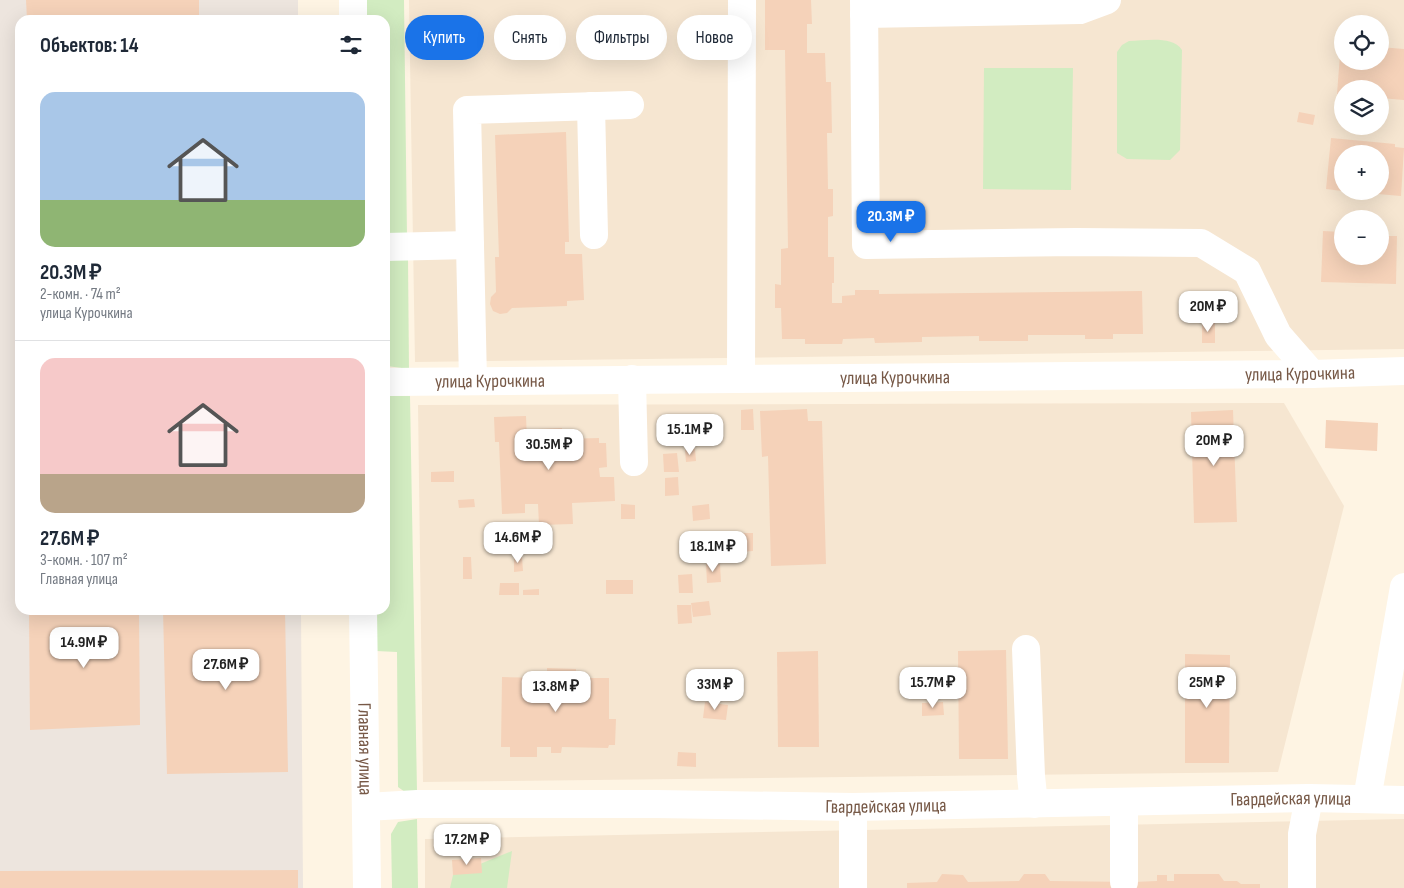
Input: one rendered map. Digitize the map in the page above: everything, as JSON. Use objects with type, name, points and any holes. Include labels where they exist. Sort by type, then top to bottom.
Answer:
[{"type":"street","points":[[353,0],[353,15]]},
{"type":"street","points":[[741,378],[742,0]]},
{"type":"street","points":[[1106,0],[1080,10],[864,7],[866,245],[1076,242],[1201,243],[1248,271],[1278,335],[1312,374]]},
{"type":"street","points":[[591,106],[594,235]]},
{"type":"street","points":[[473,381],[467,110],[630,106]]},
{"type":"street","points":[[390,247],[470,245]]},
{"type":"street","name":"улица Курочкина","points":[[390,382],[1312,374],[1404,370]]},
{"type":"street","points":[[632,379],[634,462]]},
{"type":"street","points":[[1367,799],[1403,595]]},
{"type":"street","name":"Главная улица","points":[[363,615],[367,888]]},
{"type":"street","points":[[1026,649],[1031,776],[1034,804]]},
{"type":"street","points":[[1302,888],[1302,834],[1309,798]]},
{"type":"street","name":"Гвардейская улица","points":[[367,807],[417,804],[656,804],[853,807],[1309,798],[1404,800]]},
{"type":"street","points":[[1124,803],[1124,882]]},
{"type":"street","points":[[853,807],[853,888]]},
{"type":"shaded area","points":[[0,0],[298,0],[298,15],[15,15],[15,615],[301,615],[303,888],[0,888]]},
{"type":"shaded area","points":[[409,0],[1404,0],[1404,349],[415,362],[410,60],[484,60],[484,15],[409,15]]},
{"type":"shaded area","points":[[1284,403],[1344,506],[1278,772],[423,782],[418,405]]},
{"type":"shaded area","points":[[1404,819],[1404,888],[425,888],[425,839]]},
{"type":"green space","points":[[367,0],[404,0],[407,238],[390,236],[390,15],[367,15]]},
{"type":"green space","points":[[1129,41],[1172,42],[1182,50],[1180,150],[1170,160],[1127,159],[1117,153],[1117,52],[1122,45]]},
{"type":"green space","points":[[984,68],[1073,68],[1071,190],[983,189]]},
{"type":"green space","points":[[408,258],[409,369],[390,366],[390,260]]},
{"type":"green space","points":[[390,396],[410,396],[417,792],[405,792],[398,787],[397,652],[376,651],[375,615],[390,615]]},
{"type":"green space","points":[[417,819],[418,888],[392,888],[391,834],[398,822]]},
{"type":"green space","points":[[512,851],[507,888],[450,888],[453,875]]},
{"type":"building","points":[[26,0],[199,0],[199,15],[27,15]]},
{"type":"building","points":[[765,0],[811,0],[812,24],[807,24],[807,53],[825,53],[826,82],[831,82],[832,133],[827,133],[828,189],[833,189],[833,216],[828,217],[828,257],[834,257],[832,303],[842,303],[842,296],[855,295],[855,290],[879,290],[879,294],[1142,291],[1143,334],[1113,334],[1113,339],[1085,339],[1085,335],[1028,335],[1028,341],[979,341],[979,336],[922,337],[922,342],[875,343],[874,338],[843,339],[842,344],[805,344],[805,339],[782,339],[781,308],[775,308],[775,284],[781,285],[781,249],[788,248],[785,50],[765,50]]},
{"type":"building","points":[[1389,48],[1404,49],[1404,100],[1389,99],[1389,80],[1338,80],[1339,70],[1389,70]]},
{"type":"building","points":[[1299,112],[1315,115],[1313,125],[1297,122]]},
{"type":"building","points":[[566,132],[569,242],[565,242],[565,254],[582,254],[584,300],[567,301],[567,306],[512,308],[507,313],[500,314],[493,311],[490,304],[491,297],[496,292],[495,257],[499,257],[495,135]]},
{"type":"building","points":[[1331,138],[1395,144],[1395,147],[1404,148],[1401,196],[1389,195],[1389,145],[1334,145],[1334,190],[1326,189]]},
{"type":"building","points":[[1323,231],[1334,232],[1334,265],[1389,265],[1389,236],[1397,236],[1396,284],[1321,282]]},
{"type":"building","points":[[1202,322],[1215,322],[1215,343],[1202,343]]},
{"type":"building","points":[[753,409],[754,430],[741,430],[741,410]]},
{"type":"building","points":[[807,409],[808,421],[822,421],[826,564],[771,566],[768,456],[762,457],[760,411]]},
{"type":"building","points":[[1233,410],[1237,522],[1194,523],[1191,412]]},
{"type":"building","points":[[526,416],[527,441],[538,440],[538,429],[562,428],[563,439],[599,438],[599,443],[606,443],[607,467],[599,468],[600,477],[614,477],[615,501],[572,503],[573,524],[539,525],[538,504],[525,504],[525,513],[502,514],[499,442],[495,442],[494,417]]},
{"type":"building","points":[[1326,420],[1378,423],[1377,451],[1325,448]]},
{"type":"building","points":[[695,449],[696,461],[686,462],[685,450]]},
{"type":"building","points":[[677,453],[679,472],[664,472],[663,454]]},
{"type":"building","points":[[454,471],[454,482],[431,482],[431,472]]},
{"type":"building","points":[[678,477],[679,495],[665,496],[665,478]]},
{"type":"building","points":[[474,499],[475,507],[459,508],[458,500]]},
{"type":"building","points":[[621,504],[635,505],[635,519],[621,519]]},
{"type":"building","points":[[709,504],[710,519],[693,521],[692,506]]},
{"type":"building","points":[[739,533],[753,533],[753,551],[740,552]]},
{"type":"building","points":[[463,557],[471,557],[472,579],[463,579]]},
{"type":"building","points":[[514,557],[522,557],[523,571],[514,572]]},
{"type":"building","points":[[706,564],[720,564],[721,582],[707,583]]},
{"type":"building","points":[[692,574],[693,593],[679,593],[678,575]]},
{"type":"building","points":[[606,580],[633,580],[633,594],[606,594]]},
{"type":"building","points":[[500,583],[519,583],[519,595],[499,595]]},
{"type":"building","points":[[539,589],[539,595],[523,595],[523,590]]},
{"type":"building","points":[[709,601],[711,615],[693,617],[691,603]]},
{"type":"building","points":[[677,605],[691,605],[692,623],[678,624]]},
{"type":"building","points":[[29,615],[139,615],[140,725],[30,730]]},
{"type":"building","points":[[163,615],[285,615],[288,772],[167,774]]},
{"type":"building","points":[[1006,650],[1008,759],[959,759],[958,651]]},
{"type":"building","points":[[818,651],[819,747],[778,747],[777,652]]},
{"type":"building","points":[[1185,654],[1230,655],[1229,763],[1185,763]]},
{"type":"building","points":[[547,668],[576,669],[576,678],[609,678],[609,719],[616,719],[615,745],[609,745],[608,748],[562,747],[561,753],[551,753],[551,747],[537,747],[537,757],[510,757],[510,747],[501,747],[502,677],[547,678]]},
{"type":"building","points":[[705,702],[728,705],[726,720],[703,718]]},
{"type":"building","points":[[943,702],[944,715],[922,716],[922,703]]},
{"type":"building","points":[[678,752],[696,753],[696,767],[677,766]]},
{"type":"building","points":[[481,858],[482,873],[453,875],[452,860]]},
{"type":"building","points":[[298,870],[298,888],[0,888],[0,871]]},
{"type":"building","points":[[942,874],[963,875],[968,882],[1019,881],[1024,874],[1045,874],[1050,881],[1134,882],[1157,881],[1157,875],[1167,875],[1167,881],[1174,881],[1174,874],[1219,874],[1224,881],[1237,881],[1241,884],[1260,884],[1260,888],[907,888],[907,883],[937,882]]}]
